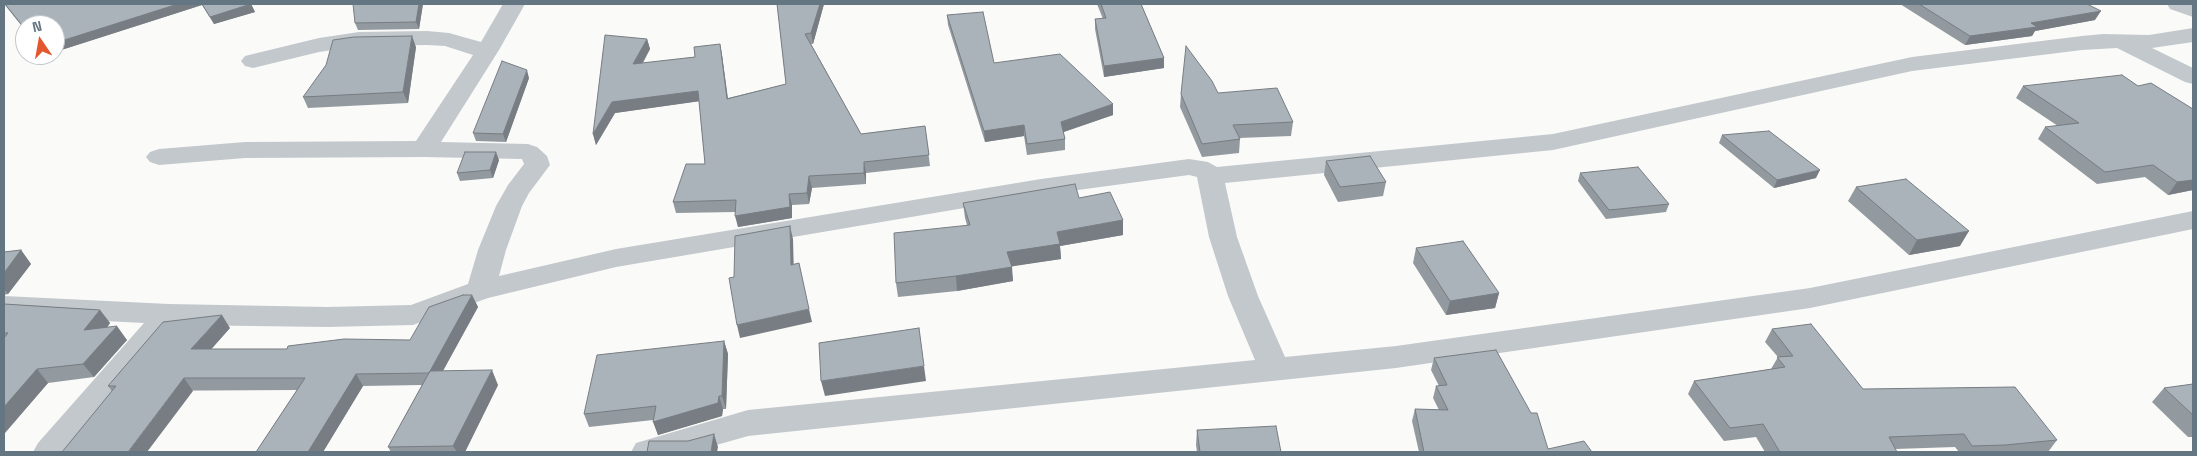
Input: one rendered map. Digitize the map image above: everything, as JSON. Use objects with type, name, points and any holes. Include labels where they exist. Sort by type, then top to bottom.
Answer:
[{"type":"street","points":[[424,148],[488,50],[514,4]]},
{"type":"street","points":[[2178,4],[2193,11]]},
{"type":"street","points":[[1210,176],[1553,142],[1912,64],[2082,43],[2148,42],[2193,35]]},
{"type":"street","points":[[253,61],[319,45],[359,39],[427,38],[449,40],[466,47],[488,50]]},
{"type":"street","points":[[2119,41],[2193,76]]},
{"type":"street","points":[[160,157],[245,150],[424,148],[528,152],[534,156],[537,165],[517,192],[501,225],[481,290]]},
{"type":"street","points":[[4,306],[169,314],[327,317],[413,315],[481,290],[616,258],[698,246],[838,220],[1031,189],[1189,167],[1206,171],[1210,176],[1223,236],[1243,296],[1275,370]]},
{"type":"street","points":[[648,452],[748,423],[1396,357],[1810,298],[2193,220]]},
{"type":"street","points":[[50,452],[169,314]]},
{"type":"building","points":[[5,4],[178,4],[65,40],[65,15],[15,16]]},
{"type":"building","points":[[202,4],[251,4],[210,17]]},
{"type":"building","points":[[353,4],[419,4],[416,22],[355,23]]},
{"type":"building","points":[[777,4],[820,4],[811,33],[805,34],[861,134],[925,126],[929,155],[864,162],[864,173],[809,176],[807,193],[789,194],[790,207],[735,216],[736,200],[673,202],[686,164],[705,164],[698,91],[612,102],[593,134],[605,35],[647,39],[633,64],[695,57],[694,47],[720,44],[727,99],[786,84]]},
{"type":"building","points":[[1101,4],[1141,4],[1164,58],[1104,66],[1095,19],[1106,18]]},
{"type":"building","points":[[1919,4],[2087,4],[2101,11],[2031,23],[2037,27],[1970,36]]},
{"type":"building","points":[[983,12],[994,63],[1060,54],[1113,104],[1061,122],[1065,139],[1027,144],[1024,125],[984,131],[947,15]]},
{"type":"building","points":[[412,36],[403,92],[303,97],[326,65],[333,40],[354,37]]},
{"type":"building","points":[[1186,46],[1212,81],[1218,93],[1277,88],[1293,122],[1233,125],[1240,139],[1202,144],[1181,94]]},
{"type":"building","points":[[502,61],[527,70],[503,134],[473,133]]},
{"type":"building","points":[[2122,75],[2138,86],[2151,83],[2193,109],[2193,180],[2177,182],[2153,165],[2105,172],[2045,127],[2079,123],[2023,86]]},
{"type":"building","points":[[1769,131],[1820,170],[1777,180],[1722,135]]},
{"type":"building","points":[[465,152],[496,152],[490,170],[457,173]]},
{"type":"building","points":[[1370,156],[1386,182],[1340,187],[1326,161]]},
{"type":"building","points":[[1638,167],[1669,204],[1609,210],[1580,173]]},
{"type":"building","points":[[1906,179],[1969,231],[1917,240],[1856,187]]},
{"type":"building","points":[[1075,184],[1079,198],[1110,192],[1123,220],[1057,232],[1060,244],[1007,252],[1012,267],[896,283],[894,233],[970,225],[963,203]]},
{"type":"building","points":[[790,226],[791,265],[799,263],[809,309],[737,325],[729,278],[734,277],[735,236]]},
{"type":"building","points":[[1463,241],[1499,293],[1450,301],[1416,248]]},
{"type":"building","points":[[21,250],[4,273],[4,252]]},
{"type":"building","points":[[463,295],[472,295],[429,373],[356,374],[308,452],[256,452],[305,378],[184,378],[128,452],[62,452],[116,386],[108,386],[163,322],[222,315],[191,349],[287,349],[288,346],[344,339],[410,340],[429,307]]},
{"type":"building","points":[[4,304],[100,310],[84,330],[117,326],[83,364],[37,369],[4,407],[4,338],[8,333],[4,333]]},
{"type":"building","points":[[1811,324],[1863,389],[2015,387],[2057,440],[1972,446],[1964,434],[1889,437],[1897,452],[1780,452],[1763,424],[1730,428],[1694,381],[1785,367],[1777,357],[1793,356],[1772,329]]},
{"type":"building","points":[[919,328],[924,366],[821,381],[819,343]]},
{"type":"building","points":[[724,341],[722,396],[719,396],[718,403],[653,422],[656,406],[584,414],[597,355]]},
{"type":"building","points":[[1496,350],[1531,413],[1537,413],[1548,449],[1584,441],[1592,452],[1424,452],[1415,409],[1448,410],[1436,386],[1447,385],[1434,358]]},
{"type":"building","points":[[492,370],[453,446],[388,447],[430,371]]},
{"type":"building","points":[[2193,384],[2193,415],[2164,388]]},
{"type":"building","points":[[1276,426],[1281,452],[1200,452],[1197,430]]},
{"type":"building","points":[[714,434],[711,452],[647,452],[649,441],[688,441]]}]
